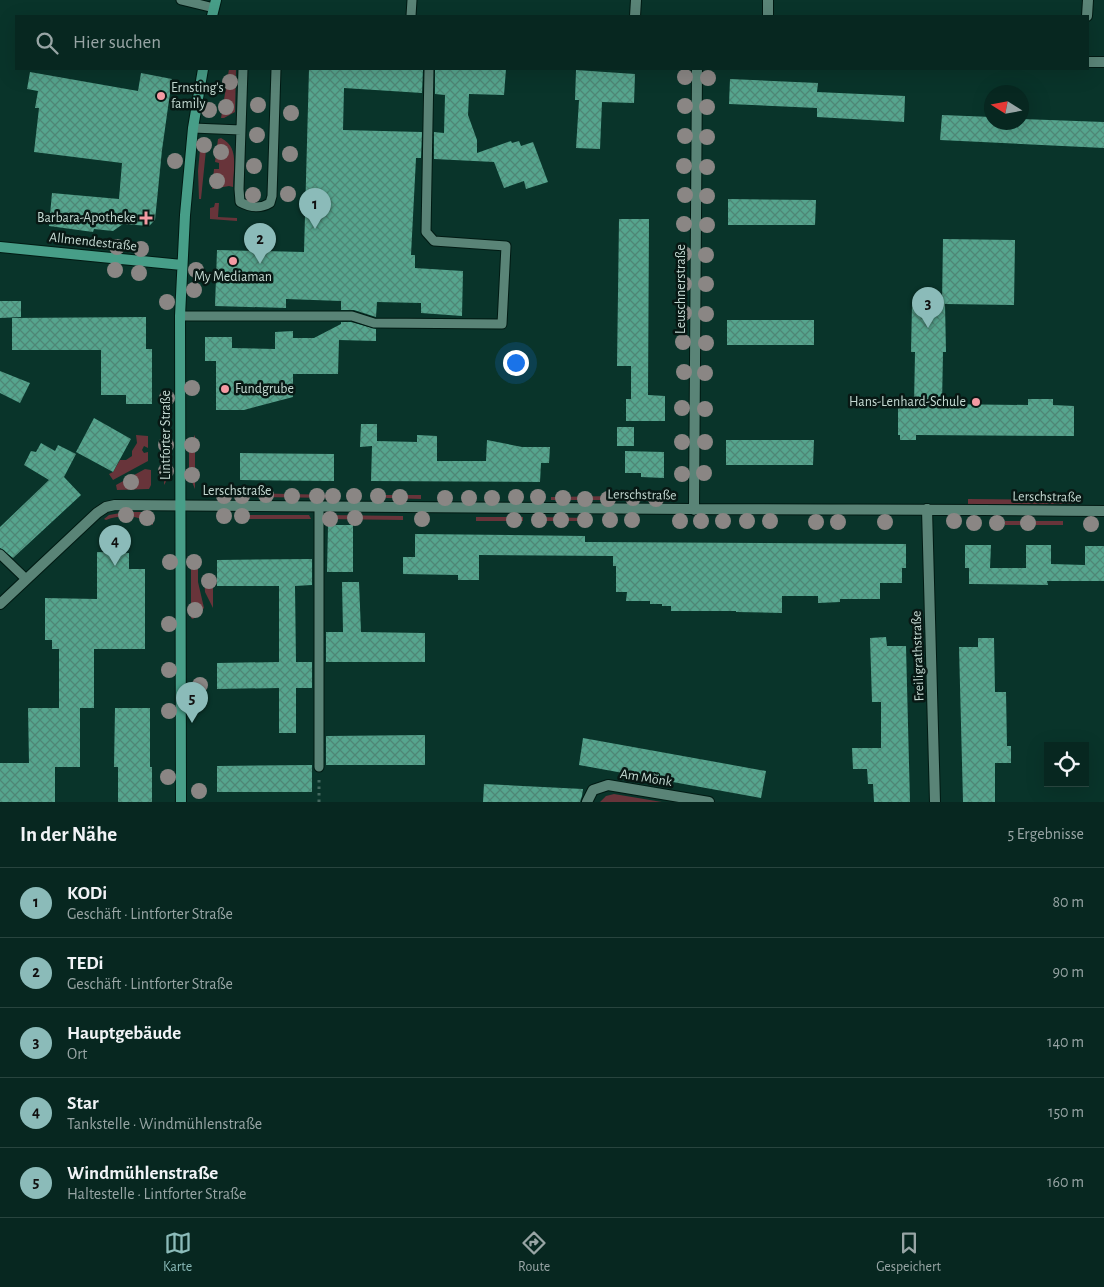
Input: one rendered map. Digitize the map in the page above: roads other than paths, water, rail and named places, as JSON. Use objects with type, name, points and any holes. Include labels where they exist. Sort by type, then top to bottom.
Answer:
[{"type":"street","points":[[635,15],[636,0]]},
{"type":"street","points":[[768,0],[768,15]]},
{"type":"street","points":[[1087,15],[1088,0]]},
{"type":"street","points":[[1089,62],[1104,62]]},
{"type":"street","name":"Lintforter Straße","points":[[181,802],[180,316],[182,265],[193,128],[203,70]]},
{"type":"street","name":"Leuschnerstraße","points":[[694,510],[696,70]]},
{"type":"street","name":"Allmendestraße","points":[[0,247],[182,265]]},
{"type":"street","name":"Lerschstraße","points":[[0,604],[106,507],[115,505],[1104,511]]},
{"type":"street","name":"Freiligrathstraße","points":[[927,509],[935,802]]},
{"type":"street","name":"Am Mönk","points":[[587,802],[594,790],[608,785],[709,802]]},
{"type":"lane","points":[[181,0],[214,8]]},
{"type":"lane","points":[[411,15],[412,0]]},
{"type":"lane","points":[[243,70],[240,202],[254,208],[270,203],[272,196],[276,70]]},
{"type":"lane","points":[[180,316],[352,316],[374,323],[502,324],[506,246],[434,242],[426,232],[429,70]]},
{"type":"lane","points":[[193,128],[241,130]]},
{"type":"lane","points":[[319,506],[319,767]]},
{"type":"lane","points":[[0,554],[26,580]]},
{"type":"place","name":"Ernsting's family","points":[[161,96]]},
{"type":"place","name":"Barbara-Apotheke","points":[[146,218]]},
{"type":"place","name":"KODi","points":[[315,229]]},
{"type":"place","name":"My Mediaman","points":[[233,261]]},
{"type":"place","name":"TEDi","points":[[260,264]]},
{"type":"place","name":"Hauptgebäude","points":[[928,328]]},
{"type":"place","name":"Fundgrube","points":[[225,389]]},
{"type":"place","name":"Hans-Lenhard-Schule","points":[[976,402]]},
{"type":"place","name":"Star","points":[[115,566]]},
{"type":"place","name":"Windmühlenstraße","points":[[192,723]]}]
